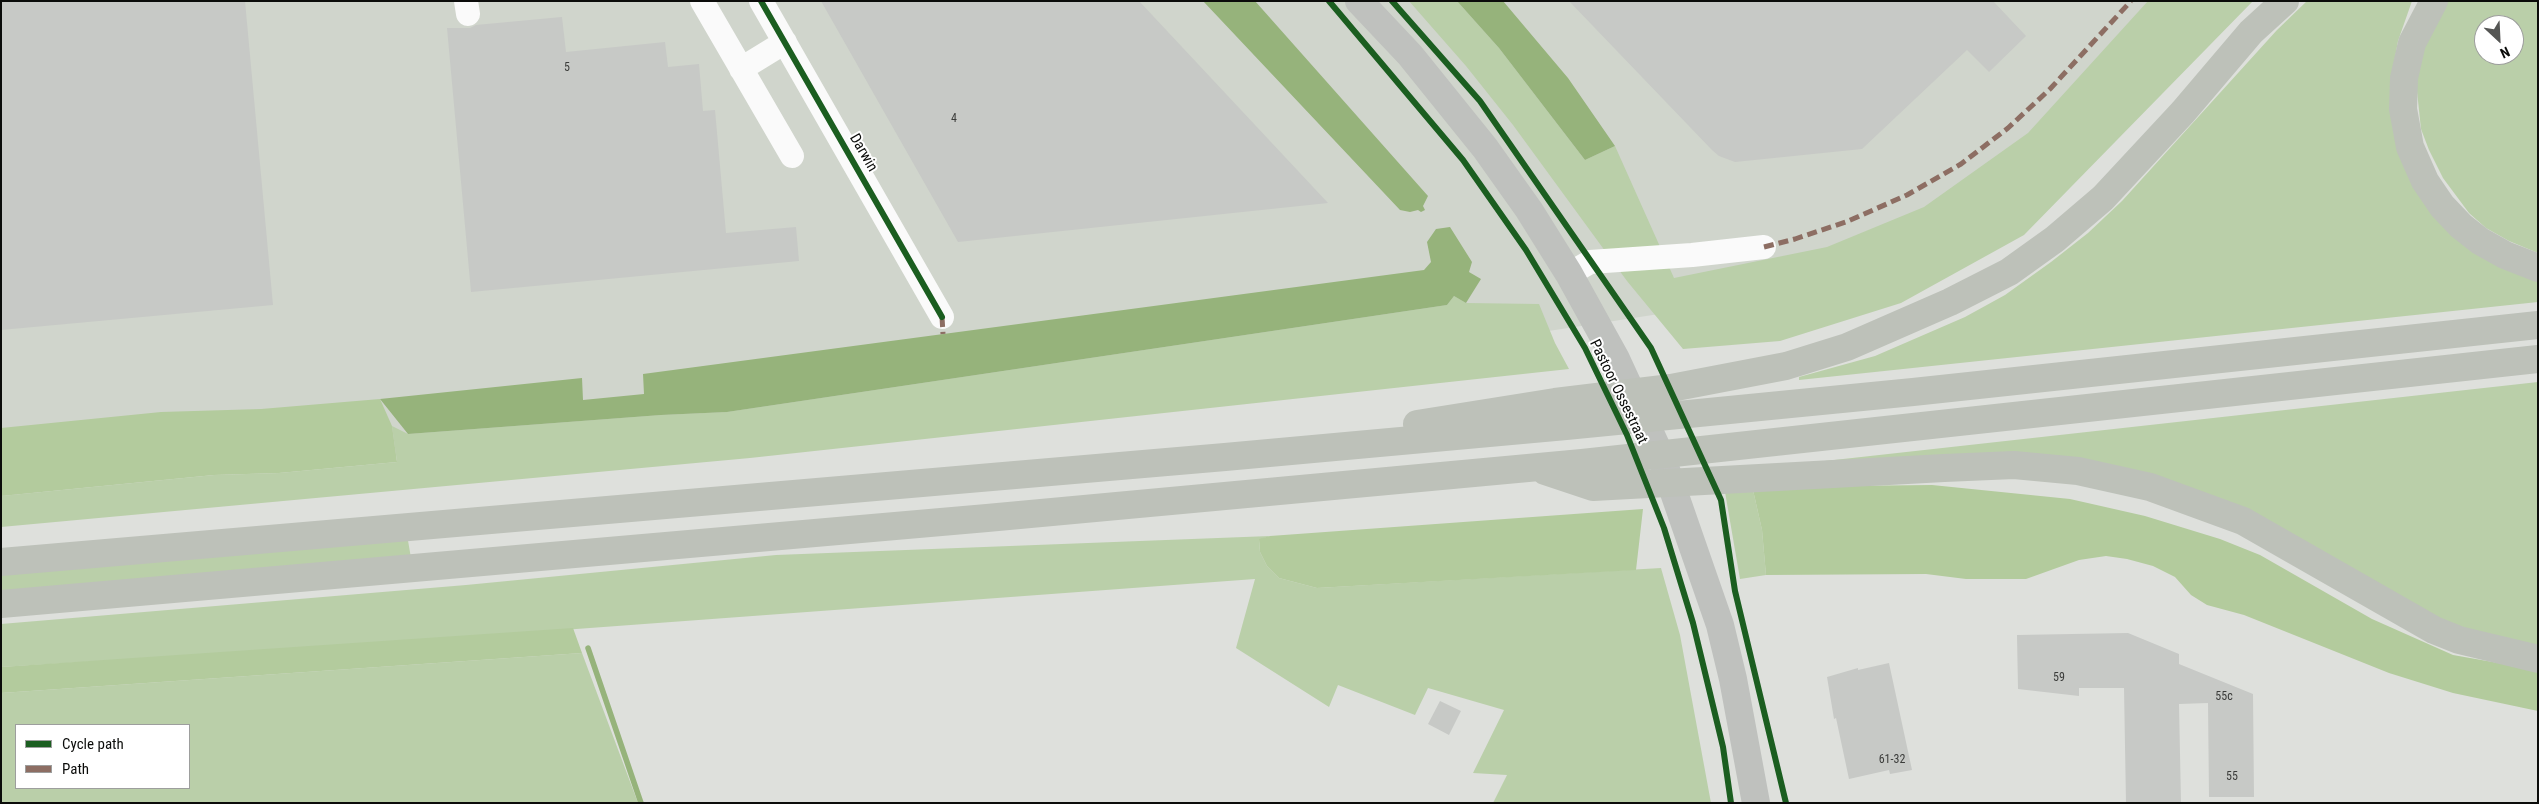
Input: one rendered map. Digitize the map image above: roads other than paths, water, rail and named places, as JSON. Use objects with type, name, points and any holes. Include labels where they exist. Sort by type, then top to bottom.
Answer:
[{"type":"highway","points":[[1,562],[1306,450],[1561,414],[1786,366],[1848,348],[1900,326],[2009,272],[2055,239],[2103,198],[2183,112],[2251,32],[2286,1]]},
{"type":"highway","points":[[2434,1],[2412,43],[2404,78],[2403,109],[2410,147],[2425,181],[2442,206],[2461,226],[2480,241],[2505,255],[2538,268]]},
{"type":"highway","points":[[1561,414],[1724,410],[2538,325]]},
{"type":"highway","points":[[1588,475],[1740,447],[2538,359]]},
{"type":"highway","points":[[1,604],[1534,468],[1588,475],[1754,478],[2014,465],[2078,471],[2150,487],[2243,521],[2434,630],[2483,647],[2538,659]]},
{"type":"main road","name":"Pastoor Ossestraat","points":[[1358,1],[1410,55],[1485,148],[1530,210],[1569,274],[1616,359],[1643,415],[1680,506],[1720,625],[1745,737],[1756,803]]},
{"type":"street","points":[[702,1],[792,156]]},
{"type":"street","name":"Darwin","points":[[761,1],[942,317]]},
{"type":"street","points":[[741,68],[785,42]]},
{"type":"street","points":[[1569,274],[1590,262],[1692,255],[1764,246]]},
{"type":"waterway","points":[[588,648],[641,803]]}]
